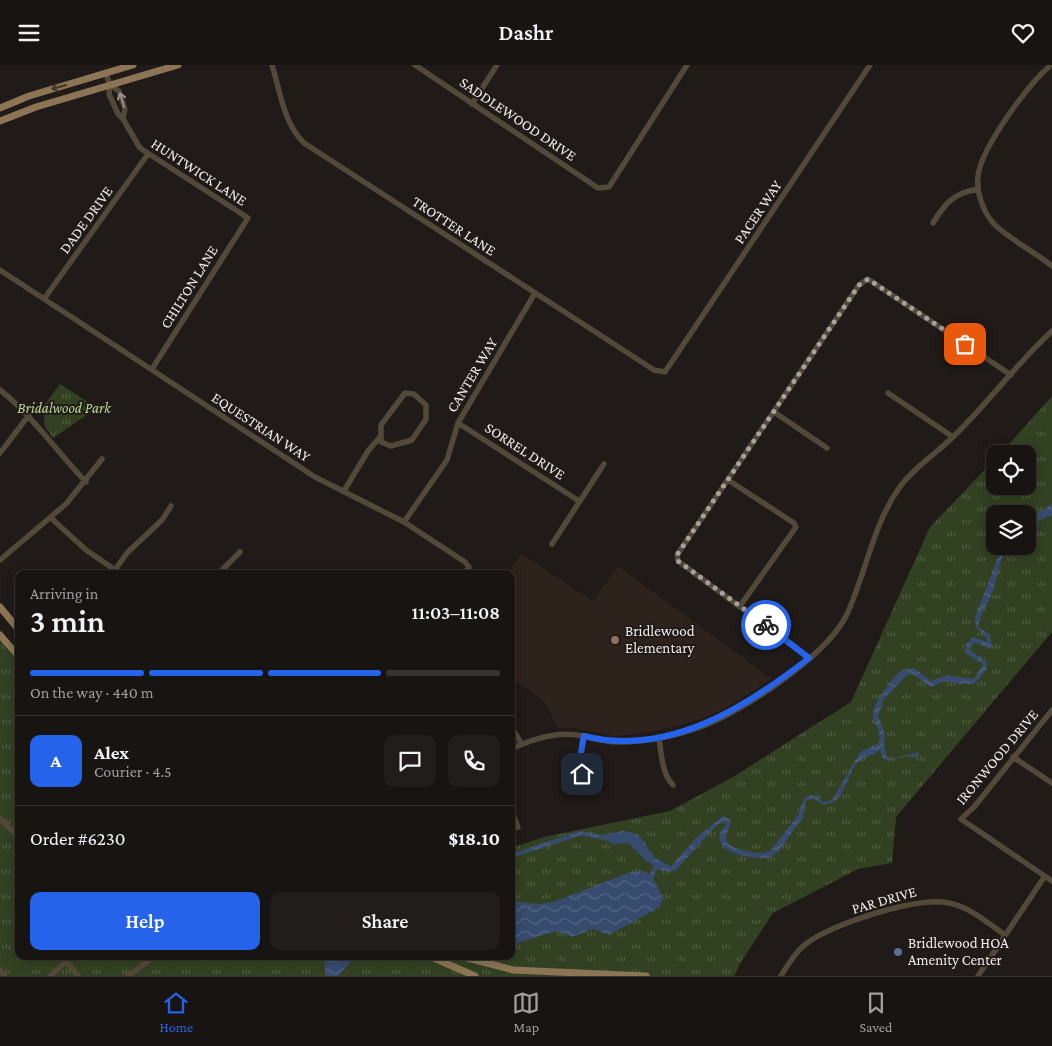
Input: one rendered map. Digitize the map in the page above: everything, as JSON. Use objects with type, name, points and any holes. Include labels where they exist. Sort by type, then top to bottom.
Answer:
[{"type":"main road","points":[[0,108],[29,96],[133,65]]},
{"type":"main road","points":[[0,121],[36,107],[178,65]]},
{"type":"main road","points":[[0,607],[15,625]]},
{"type":"main road","points":[[0,635],[15,652]]},
{"type":"main road","points":[[438,960],[475,976]]},
{"type":"main road","points":[[476,960],[513,969],[580,975],[646,976]]},
{"type":"street","name":"TROTTER LANE","points":[[272,65],[289,121],[297,136],[304,143],[654,370],[665,372]]},
{"type":"street","name":"SADDLEWOOD DRIVE","points":[[415,65],[598,187],[609,187],[687,65]]},
{"type":"street","points":[[472,104],[497,65]]},
{"type":"street","name":"PACER WAY","points":[[665,372],[762,230],[870,65]]},
{"type":"street","points":[[1051,65],[1032,85],[1006,119],[980,163],[978,189],[985,209],[995,224],[1052,266]]},
{"type":"street","name":"HUNTWICK LANE","points":[[106,74],[110,85],[109,94],[133,140],[148,154],[248,218]]},
{"type":"street","name":"HUNTWICK LANE","points":[[110,85],[119,91],[125,109],[123,119]]},
{"type":"street","name":"DADE DRIVE","points":[[44,299],[148,154]]},
{"type":"street","points":[[933,223],[952,197],[978,189]]},
{"type":"street","name":"CHILTON LANE","points":[[152,369],[248,218]]},
{"type":"street","name":"EQUESTRIAN WAY","points":[[0,270],[315,477],[404,522],[460,559],[469,567],[467,570]]},
{"type":"street","points":[[809,658],[678,561],[678,553],[859,285],[868,279],[1011,375]]},
{"type":"street","name":"CANTER WAY","points":[[404,522],[447,460],[458,423],[535,293]]},
{"type":"street","points":[[515,747],[551,735],[565,734],[617,742],[659,737],[718,719],[780,681],[809,658],[835,632],[847,614],[888,508],[899,488],[913,471],[953,437],[1052,331]]},
{"type":"street","points":[[0,390],[29,415],[65,460],[86,482]]},
{"type":"street","points":[[344,491],[368,451],[380,437],[382,425],[404,393],[414,394],[426,405],[426,419],[412,440],[391,447],[381,442],[380,437]]},
{"type":"street","points":[[888,393],[953,437]]},
{"type":"street","points":[[774,412],[827,448]]},
{"type":"street","points":[[0,453],[29,415]]},
{"type":"street","name":"SORREL DRIVE","points":[[458,423],[579,501]]},
{"type":"street","points":[[0,560],[51,518],[86,482],[102,459]]},
{"type":"street","points":[[552,544],[604,465]]},
{"type":"street","points":[[728,480],[796,526],[796,529],[786,540],[740,606]]},
{"type":"street","points":[[118,570],[134,545],[162,521],[171,506]]},
{"type":"street","points":[[51,518],[86,550],[112,570]]},
{"type":"street","points":[[222,570],[240,552]]},
{"type":"street","name":"IRONWOOD DRIVE","points":[[1045,876],[961,819],[974,807],[1052,710]]},
{"type":"street","points":[[515,733],[522,744]]},
{"type":"street","points":[[584,736],[580,769],[586,779]]},
{"type":"street","points":[[659,737],[665,769],[673,785]]},
{"type":"street","points":[[1013,757],[1052,783]]},
{"type":"street","points":[[0,819],[15,833]]},
{"type":"street","points":[[978,976],[1045,876],[1052,881]]},
{"type":"street","name":"PAR DRIVE","points":[[781,976],[796,954],[820,934],[852,922],[924,901],[958,905],[1005,935]]},
{"type":"street","points":[[128,976],[150,960]]},
{"type":"street","points":[[50,976],[66,961],[78,976]]},
{"type":"street","points":[[0,970],[5,976]]},
{"type":"shaded area","name":"Bridlewood Elementary","points":[[521,553],[593,601],[618,566],[772,679],[724,709],[698,720],[673,727],[638,734],[613,736],[575,728],[558,728],[544,701],[515,682],[515,570],[510,570]]},
{"type":"green space","name":"Bridalwood Park","points":[[60,384],[97,408],[53,438],[45,427],[43,407]]},
{"type":"green space","points":[[1052,396],[1052,632],[896,817],[892,863],[858,869],[773,913],[734,976],[0,976],[0,641],[15,659],[15,960],[515,960],[515,847],[544,837],[670,811],[733,777],[851,702],[930,527],[986,468],[986,495],[1036,495],[1036,445],[1008,445]]},
{"type":"green space","points":[[934,938],[940,944],[934,950],[928,944]]},
{"type":"water","points":[[1052,504],[1052,515],[1036,522],[1036,514]]},
{"type":"water","points":[[999,555],[1004,555],[993,591],[978,627],[990,635],[992,646],[989,649],[975,642],[969,649],[988,663],[986,670],[974,684],[943,681],[932,687],[912,674],[908,674],[884,699],[878,716],[885,734],[884,744],[887,757],[891,759],[919,752],[918,758],[906,756],[891,760],[883,759],[880,750],[861,759],[851,773],[841,795],[836,800],[822,804],[813,798],[806,801],[803,817],[779,851],[769,858],[755,858],[730,851],[720,841],[720,833],[726,824],[724,822],[717,825],[676,870],[668,872],[657,869],[653,878],[663,898],[660,907],[609,935],[593,929],[572,937],[556,931],[515,944],[515,901],[539,904],[553,902],[631,872],[643,871],[650,874],[654,866],[642,857],[637,840],[633,838],[610,841],[579,836],[515,857],[515,853],[579,831],[601,835],[623,831],[637,834],[645,842],[651,856],[671,866],[696,838],[723,816],[728,818],[731,823],[726,835],[727,843],[748,851],[760,853],[770,851],[798,815],[804,799],[812,795],[823,802],[832,800],[860,752],[878,744],[879,732],[873,715],[874,710],[884,691],[902,670],[914,668],[931,681],[947,675],[974,679],[983,664],[965,653],[966,645],[972,637],[988,642],[985,636],[976,628],[975,618]]},
{"type":"water","points":[[323,960],[352,960],[338,976],[325,976]]},
{"type":"waterway","points":[[613,839],[631,838],[649,857]]},
{"type":"way so far","points":[[766,625],[678,561],[677,555],[859,285],[868,279],[965,344]]},
{"type":"place","name":"Bridlewood Elementary","points":[[615,640]]},
{"type":"place","name":"Bridlewood HOA Amenity Center","points":[[898,952]]},
{"type":"route","points":[[582,774],[579,763],[584,736],[608,742],[634,741],[702,726],[744,704],[780,681],[809,658],[766,625]]}]
